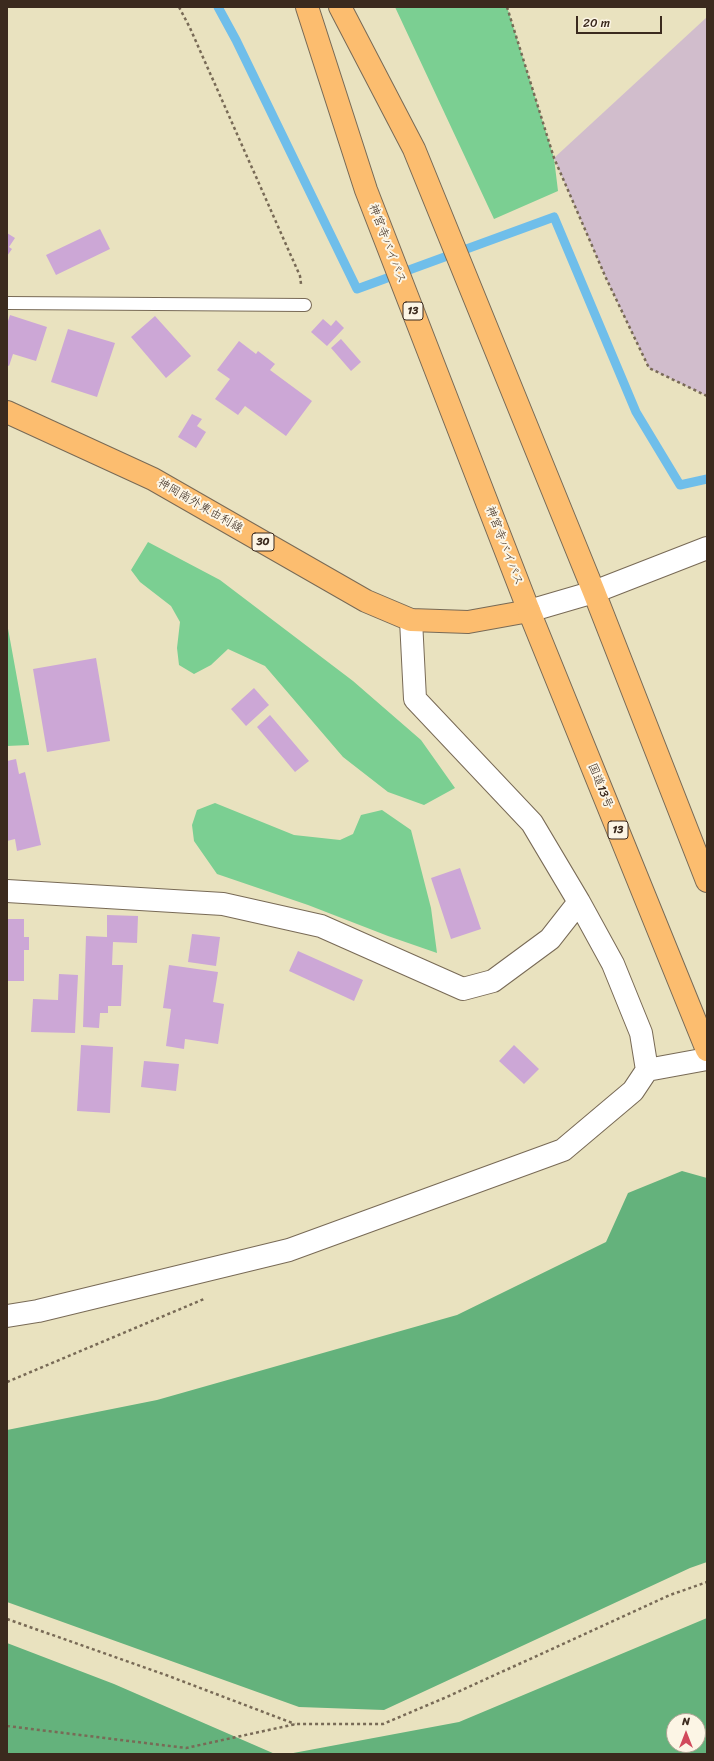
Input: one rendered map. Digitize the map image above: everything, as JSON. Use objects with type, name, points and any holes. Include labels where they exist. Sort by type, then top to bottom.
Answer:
[{"type":"main road","name":"神宮寺バイパス","points":[[307,7],[366,190],[529,611]]},
{"type":"main road","points":[[340,7],[414,149],[594,592],[707,881]]},
{"type":"main road","name":"神岡南外東由利線","points":[[7,412],[153,479],[366,601],[411,620],[468,622],[529,611]]},
{"type":"main road","name":"国道13号","points":[[529,611],[707,1050]]},
{"type":"street","points":[[529,611],[594,592],[707,548]]},
{"type":"street","points":[[7,1316],[38,1311],[289,1250],[563,1150],[633,1091],[647,1070],[641,1033],[613,964],[579,902],[532,823],[415,699],[411,620]]},
{"type":"street","points":[[7,891],[223,904],[321,926],[463,989],[493,980],[550,939],[579,902]]},
{"type":"street","points":[[647,1070],[707,1059]]},
{"type":"lane","points":[[7,303],[305,305]]},
{"type":"path","points":[[178,7],[190,28],[300,276],[305,305]]},
{"type":"path","points":[[507,7],[554,158],[606,278],[649,368],[707,396]]},
{"type":"path","points":[[7,1382],[204,1299]]},
{"type":"path","points":[[7,1726],[186,1748],[296,1724],[383,1724],[449,1696],[670,1596],[707,1582]]},
{"type":"path","points":[[7,1619],[166,1675],[296,1724]]},
{"type":"shaded area","points":[[707,17],[707,396],[649,368],[606,278],[554,158]]},
{"type":"green space","points":[[395,7],[507,7],[554,158],[558,191],[494,219]]},
{"type":"green space","points":[[148,542],[220,580],[353,681],[421,740],[455,788],[424,805],[388,792],[343,757],[265,666],[228,649],[211,665],[194,674],[179,665],[177,648],[180,622],[171,606],[140,582],[131,570]]},
{"type":"green space","points":[[7,623],[29,744],[29,745],[7,746]]},
{"type":"green space","points":[[215,803],[294,835],[340,840],[353,834],[361,815],[382,810],[411,830],[431,908],[437,953],[308,905],[217,874],[194,841],[192,825],[197,810]]},
{"type":"green space","points":[[682,1171],[707,1178],[707,1562],[690,1568],[384,1710],[299,1707],[7,1602],[7,1430],[157,1400],[457,1315],[606,1242],[628,1193]]},
{"type":"green space","points":[[707,1618],[707,1754],[288,1754],[459,1722]]},
{"type":"green space","points":[[7,1643],[114,1684],[275,1754],[7,1754]]},
{"type":"building","points":[[100,229],[110,249],[56,275],[46,255]]},
{"type":"building","points":[[7,233],[15,238],[9,247],[12,249],[7,256]]},
{"type":"building","points":[[10,315],[47,327],[36,361],[13,354],[9,366],[7,365],[7,324]]},
{"type":"building","points":[[155,316],[191,356],[166,378],[131,337]]},
{"type":"building","points":[[323,319],[331,326],[336,320],[344,328],[327,346],[311,332]]},
{"type":"building","points":[[68,329],[115,343],[97,397],[51,382]]},
{"type":"building","points":[[341,339],[361,362],[351,371],[331,348]]},
{"type":"building","points":[[239,341],[256,354],[258,351],[275,364],[270,370],[312,401],[286,436],[245,406],[238,415],[215,399],[230,379],[217,370]]},
{"type":"building","points":[[192,414],[202,419],[197,426],[206,432],[196,448],[178,437]]},
{"type":"building","points":[[96,658],[110,741],[47,752],[33,669]]},
{"type":"building","points":[[254,688],[269,705],[246,726],[231,709]]},
{"type":"building","points":[[270,715],[309,761],[295,772],[257,727]]},
{"type":"building","points":[[16,759],[19,774],[25,772],[41,845],[17,851],[15,839],[7,841],[7,761]]},
{"type":"building","points":[[460,868],[481,929],[451,939],[431,878]]},
{"type":"building","points":[[107,915],[138,916],[137,943],[113,942],[112,965],[123,965],[121,1006],[108,1006],[108,1013],[100,1013],[99,1028],[83,1027],[86,936],[107,937]]},
{"type":"building","points":[[7,919],[24,919],[24,937],[29,937],[29,950],[24,950],[24,981],[7,981]]},
{"type":"building","points":[[192,934],[220,937],[216,966],[188,962]]},
{"type":"building","points":[[298,951],[363,980],[354,1001],[289,971]]},
{"type":"building","points":[[169,965],[218,972],[213,1002],[224,1004],[218,1044],[185,1039],[184,1049],[166,1046],[171,1009],[163,1008]]},
{"type":"building","points":[[59,974],[78,975],[75,1033],[31,1032],[33,999],[58,1000]]},
{"type":"building","points":[[81,1045],[113,1047],[110,1113],[77,1111]]},
{"type":"building","points":[[514,1045],[539,1069],[524,1084],[499,1061]]},
{"type":"building","points":[[144,1061],[179,1064],[176,1091],[141,1087]]},
{"type":"waterway","points":[[218,7],[236,40],[357,289],[554,217],[636,412],[680,485],[707,479]]}]
